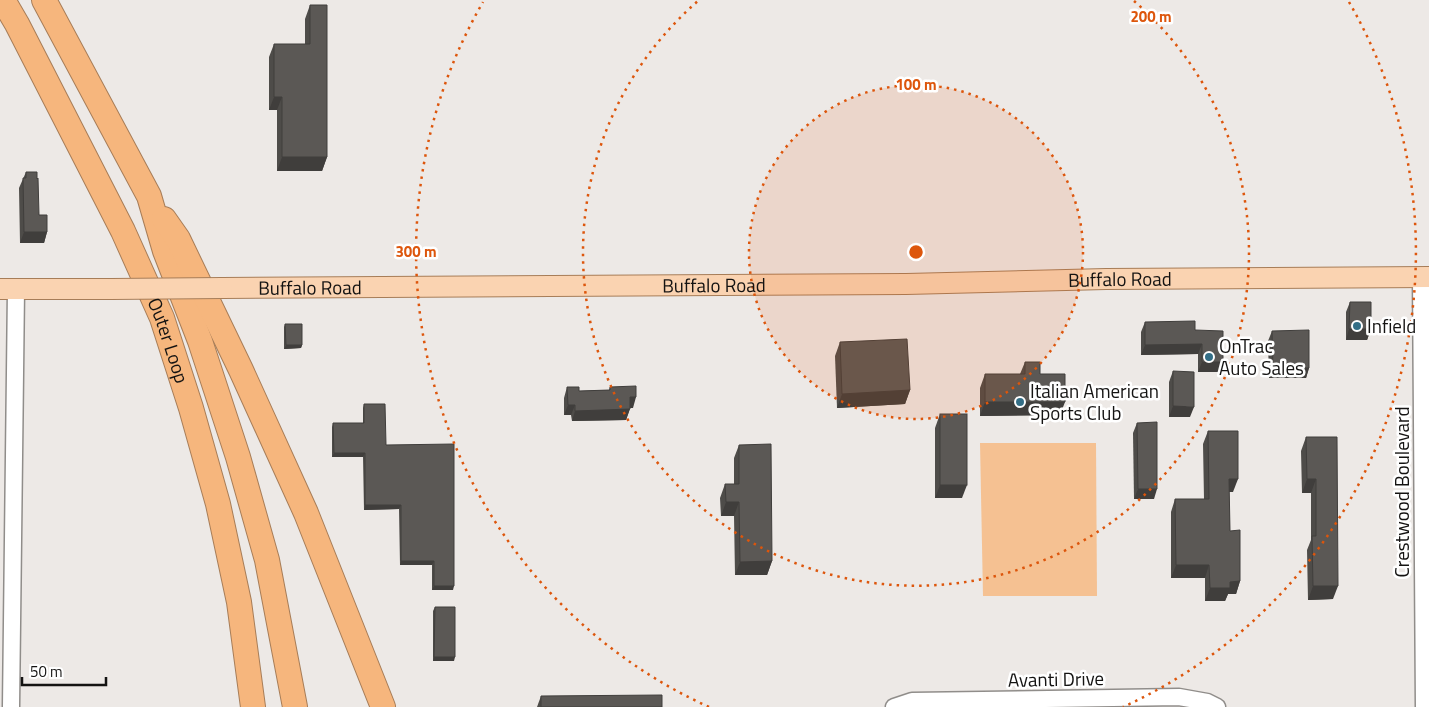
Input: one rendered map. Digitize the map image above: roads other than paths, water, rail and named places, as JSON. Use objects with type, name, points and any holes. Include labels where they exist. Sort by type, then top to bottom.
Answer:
[{"type":"highway","name":"Outer Loop","points":[[3,0],[123,232],[162,318],[191,408],[218,504],[239,602],[253,707]]},
{"type":"highway","name":"Outer Loop","points":[[44,0],[148,196],[165,250],[200,341],[238,457],[267,560],[295,707]]},
{"type":"highway","points":[[148,196],[178,238],[241,370],[306,513],[383,707]]},
{"type":"main road","name":"Buffalo Road","points":[[8,289],[906,284],[1106,279],[1425,277]]},
{"type":"street","name":"Crestwood Boulevard","points":[[1424,707],[1426,629],[1425,277]]},
{"type":"street","points":[[8,289],[11,707]]},
{"type":"street","name":"Avanti Drive","points":[[894,707],[912,701],[1046,703],[1179,697],[1207,702],[1217,707]]},
{"type":"place","name":"Infield","points":[[1357,326]]},
{"type":"place","name":"OnTrac Auto Sales","points":[[1209,357]]},
{"type":"place","name":"Italian American Sports Club","points":[[1020,402]]}]
